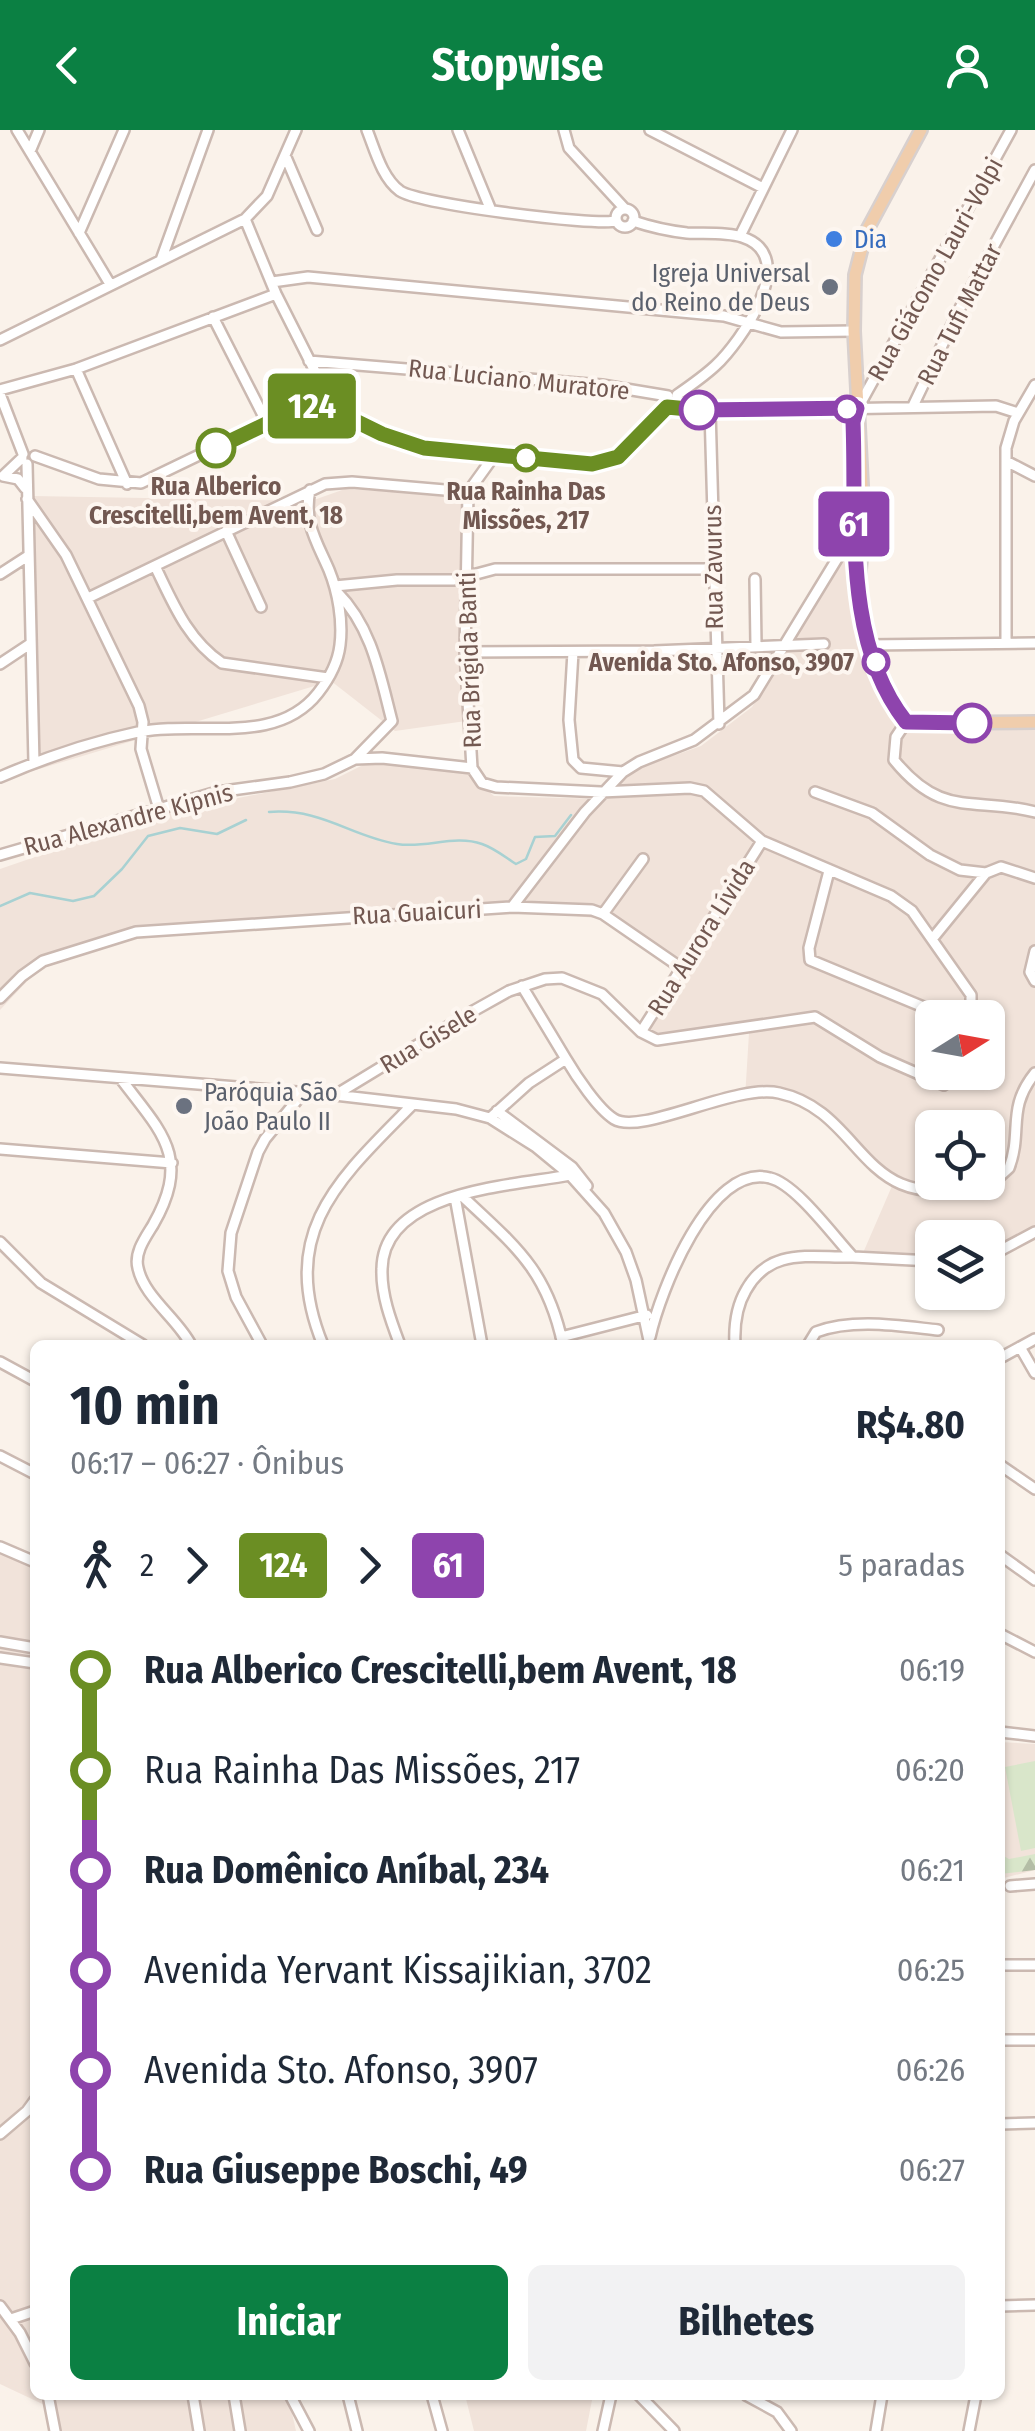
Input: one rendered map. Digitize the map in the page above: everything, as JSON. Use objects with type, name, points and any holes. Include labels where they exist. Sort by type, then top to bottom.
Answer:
[{"type":"main road","points":[[921,130],[885,193],[858,252],[854,331],[857,408],[853,422],[859,580],[868,645],[906,722],[1035,722]]},
{"type":"street","points":[[18,130],[110,284]]},
{"type":"street","points":[[31,150],[39,130]]},
{"type":"street","points":[[79,233],[124,130]]},
{"type":"street","points":[[161,260],[208,130]]},
{"type":"street","points":[[0,340],[245,218],[267,196],[296,130]]},
{"type":"street","points":[[1,477],[28,459],[127,484],[153,480],[306,407],[335,411],[406,443],[438,450],[606,462],[618,457],[673,401],[715,366],[753,322],[767,276],[766,262],[758,247],[740,236],[686,233],[634,222],[625,227],[616,221],[590,223],[440,205],[399,190],[384,170],[367,130]]},
{"type":"street","points":[[458,130],[490,208]]},
{"type":"street","points":[[564,130],[569,148],[632,211],[634,222]]},
{"type":"street","points":[[650,130],[764,188]]},
{"type":"street","points":[[740,236],[792,130]]},
{"type":"street","name":"Rua Giácomo Lauri-Volpi","points":[[857,408],[1012,130]]},
{"type":"street","points":[[285,154],[317,230]]},
{"type":"street","name":"Rua Tufi Mattar","points":[[913,406],[960,308],[1035,171]]},
{"type":"street","points":[[616,221],[616,214],[625,208]]},
{"type":"street","points":[[245,218],[276,294],[335,411]]},
{"type":"street","points":[[272,282],[308,277],[609,304],[753,322],[781,332],[854,331]]},
{"type":"street","points":[[34,763],[28,459],[0,392],[276,294]]},
{"type":"street","points":[[212,317],[267,423]]},
{"type":"street","name":"Rua Luciano Muratore","points":[[309,362],[602,385],[710,410],[996,406],[1018,413]]},
{"type":"street","points":[[76,368],[127,484]]},
{"type":"street","points":[[1006,644],[1008,436],[1035,385]]},
{"type":"street","name":"Rua Zavurus","points":[[710,410],[719,724]]},
{"type":"street","points":[[88,598],[325,484],[352,482],[468,492],[494,456]]},
{"type":"street","points":[[1006,461],[1035,476]]},
{"type":"street","points":[[1,477],[18,479],[88,598],[138,706],[143,758],[159,809]]},
{"type":"street","points":[[0,777],[143,731],[278,722],[299,712],[328,678],[340,646],[336,589],[308,523],[310,490]]},
{"type":"street","name":"Rua Brígida Banti","points":[[468,492],[465,652],[472,768]]},
{"type":"street","name":"Rua Guaicuri","points":[[0,998],[43,961],[136,932],[512,907],[600,792],[646,758],[681,747],[719,724],[754,695],[859,527]]},
{"type":"street","points":[[226,531],[261,608]]},
{"type":"street","points":[[0,574],[28,556]]},
{"type":"street","points":[[154,566],[186,628],[222,664],[328,678]]},
{"type":"street","points":[[336,589],[466,578],[494,568],[713,569]]},
{"type":"street","points":[[754,579],[756,644]]},
{"type":"street","name":"Rua Alexandre Kipnis","points":[[0,855],[217,792],[324,774],[356,759],[392,722],[366,630],[336,589]]},
{"type":"street","points":[[868,645],[1035,643]]},
{"type":"street","points":[[0,664],[30,644]]},
{"type":"street","points":[[465,652],[824,644]]},
{"type":"street","points":[[573,652],[569,720],[573,760],[581,768],[623,772]]},
{"type":"street","points":[[906,722],[896,738],[894,760],[936,797],[960,805],[1035,812]]},
{"type":"street","points":[[356,759],[382,758],[472,768],[487,786],[600,792],[690,788],[704,791],[762,842],[901,902],[933,938],[972,1000]]},
{"type":"street","points":[[815,792],[872,812],[948,865],[986,873]]},
{"type":"street","name":"Rua Aurora Lívida","points":[[641,1032],[762,842]]},
{"type":"street","points":[[602,914],[643,860]]},
{"type":"street","points":[[933,938],[986,873],[1001,866],[1035,878]]},
{"type":"street","points":[[829,871],[808,956],[818,966],[915,1004]]},
{"type":"street","points":[[512,907],[602,914],[680,967]]},
{"type":"street","points":[[1035,951],[1030,972],[1035,981]]},
{"type":"street","points":[[915,1073],[880,1057],[815,1016],[657,1040],[641,1032],[608,998],[592,988],[556,978],[522,986],[566,1059],[609,1116],[620,1122],[647,1120],[748,1092],[778,1092],[810,1104],[861,1155],[894,1180],[915,1186]]},
{"type":"street","name":"Rua Gisele","points":[[336,1096],[452,1023],[522,986]]},
{"type":"street","points":[[494,1115],[529,1083],[566,1059]]},
{"type":"street","points":[[0,1068],[336,1096],[494,1115],[572,1167],[614,1220],[635,1258],[647,1300],[656,1307]]},
{"type":"street","points":[[1005,1172],[1009,1168],[1016,1109],[1035,1072]]},
{"type":"street","points":[[122,1079],[167,1140],[172,1163],[164,1201],[137,1262],[142,1280],[188,1340]]},
{"type":"street","points":[[260,1340],[232,1285],[228,1250],[258,1152],[303,1093]]},
{"type":"street","points":[[322,1340],[306,1278],[308,1248],[318,1219],[359,1159],[413,1104]]},
{"type":"street","points":[[494,1115],[570,1175],[604,1213],[636,1280],[648,1340]]},
{"type":"street","points":[[0,1149],[172,1163]]},
{"type":"street","points":[[398,1340],[382,1272],[387,1246],[410,1216],[458,1196],[570,1175]]},
{"type":"street","points":[[650,1340],[656,1307],[707,1212],[728,1187],[745,1177],[772,1178],[788,1187],[853,1257]]},
{"type":"street","points":[[458,1196],[518,1249],[542,1279],[562,1340]]},
{"type":"street","points":[[458,1196],[481,1340]]},
{"type":"street","points":[[1005,1247],[1035,1232]]},
{"type":"street","points":[[1,1243],[41,1283],[135,1340]]},
{"type":"street","points":[[735,1340],[742,1297],[764,1266],[790,1258],[915,1261]]},
{"type":"street","points":[[566,1340],[644,1318],[656,1307]]},
{"type":"street","points":[[811,1340],[816,1332],[839,1327],[911,1326],[938,1330]]},
{"type":"street","points":[[1005,1355],[1035,1339]]},
{"type":"street","points":[[1020,1347],[1035,1373]]},
{"type":"street","points":[[0,1362],[30,1378]]},
{"type":"street","points":[[0,1456],[30,1471]]},
{"type":"street","points":[[1005,1469],[1035,1490]]},
{"type":"street","points":[[0,1547],[30,1560]]},
{"type":"street","points":[[1005,1559],[1035,1580]]},
{"type":"street","points":[[1005,1637],[1035,1652]]},
{"type":"street","points":[[0,1642],[30,1647]]},
{"type":"street","points":[[0,1658],[30,1662]]},
{"type":"street","points":[[1005,1733],[1035,1736]]},
{"type":"street","points":[[1010,1886],[1035,1884]]},
{"type":"street","points":[[1005,1965],[1035,1966]]},
{"type":"street","points":[[1005,2040],[1035,2040]]},
{"type":"street","points":[[0,2134],[30,2108]]},
{"type":"street","points":[[1005,2124],[1035,2123]]},
{"type":"street","points":[[1005,2306],[1035,2305]]},
{"type":"street","points":[[0,2306],[30,2354]]},
{"type":"street","points":[[11,2319],[30,2313]]},
{"type":"street","points":[[49,2400],[55,2431]]},
{"type":"street","points":[[194,2400],[198,2431]]},
{"type":"street","points":[[235,2400],[240,2431]]},
{"type":"street","points":[[293,2400],[310,2431]]},
{"type":"street","points":[[343,2431],[356,2429],[349,2400]]},
{"type":"street","points":[[433,2400],[442,2431]]},
{"type":"street","points":[[604,2431],[610,2400]]},
{"type":"street","points":[[644,2400],[674,2431]]},
{"type":"street","points":[[755,2400],[778,2412],[790,2431]]},
{"type":"street","points":[[876,2431],[881,2400]]},
{"type":"street","points":[[969,2431],[975,2400]]},
{"type":"shaded area","points":[[345,489],[468,496],[467,639],[473,720],[395,731],[331,681],[36,770],[33,496],[311,501]]},
{"type":"shaded area","points":[[852,543],[863,649],[906,731],[1035,729],[1035,1229],[1005,1243],[1005,1220],[915,1220],[915,1255],[863,1253],[892,1186],[815,1110],[775,1097],[745,1098],[749,1033],[655,1047],[643,1040],[680,971],[604,919],[518,910],[134,939],[55,962],[32,976],[0,1010],[0,869],[163,813],[335,779],[371,761],[469,774],[494,796],[601,799],[639,768],[701,746],[752,707]]},
{"type":"shaded area","points":[[0,1551],[30,1566],[30,2398],[0,2384]]},
{"type":"shaded area","points":[[1005,1742],[1035,1744],[1035,1870],[1005,1878]]},
{"type":"shaded area","points":[[34,2400],[289,2400],[296,2431],[60,2431],[53,2409]]},
{"type":"shaded area","points":[[466,2400],[592,2400],[586,2431],[474,2431]]},
{"type":"green space","points":[[1035,1761],[1035,1848],[1021,1851],[1005,1767]]},
{"type":"green space","points":[[1035,1854],[1035,1870],[1005,1873],[1005,1857]]},
{"type":"waterway","points":[[269,812],[305,814],[397,844],[471,841],[516,864],[526,859],[535,837],[555,836],[571,815]]},
{"type":"waterway","points":[[0,906],[30,893],[73,901],[94,896],[148,836],[180,828],[217,834],[246,820]]},
{"type":"bus line","name":"124","points":[[216,448],[293,411],[315,406],[424,448],[592,464],[618,457],[667,407],[699,410]]},
{"type":"bus line","name":"61","points":[[699,410],[857,408],[853,422],[855,554],[868,645],[906,722],[972,723]]},
{"type":"place","name":"Dia","points":[[834,239]]},
{"type":"place","name":"Igreja Universal do Reino de Deus","points":[[830,287]]},
{"type":"place","name":"Rua Alberico Crescitelli,bem Avent, 18","points":[[216,448]]},
{"type":"place","name":"Rua Rainha Das Missões, 217","points":[[526,458]]},
{"type":"place","name":"Avenida Sto. Afonso, 3907","points":[[876,662]]},
{"type":"place","name":"Paróquia São João Paulo II","points":[[184,1106]]}]
